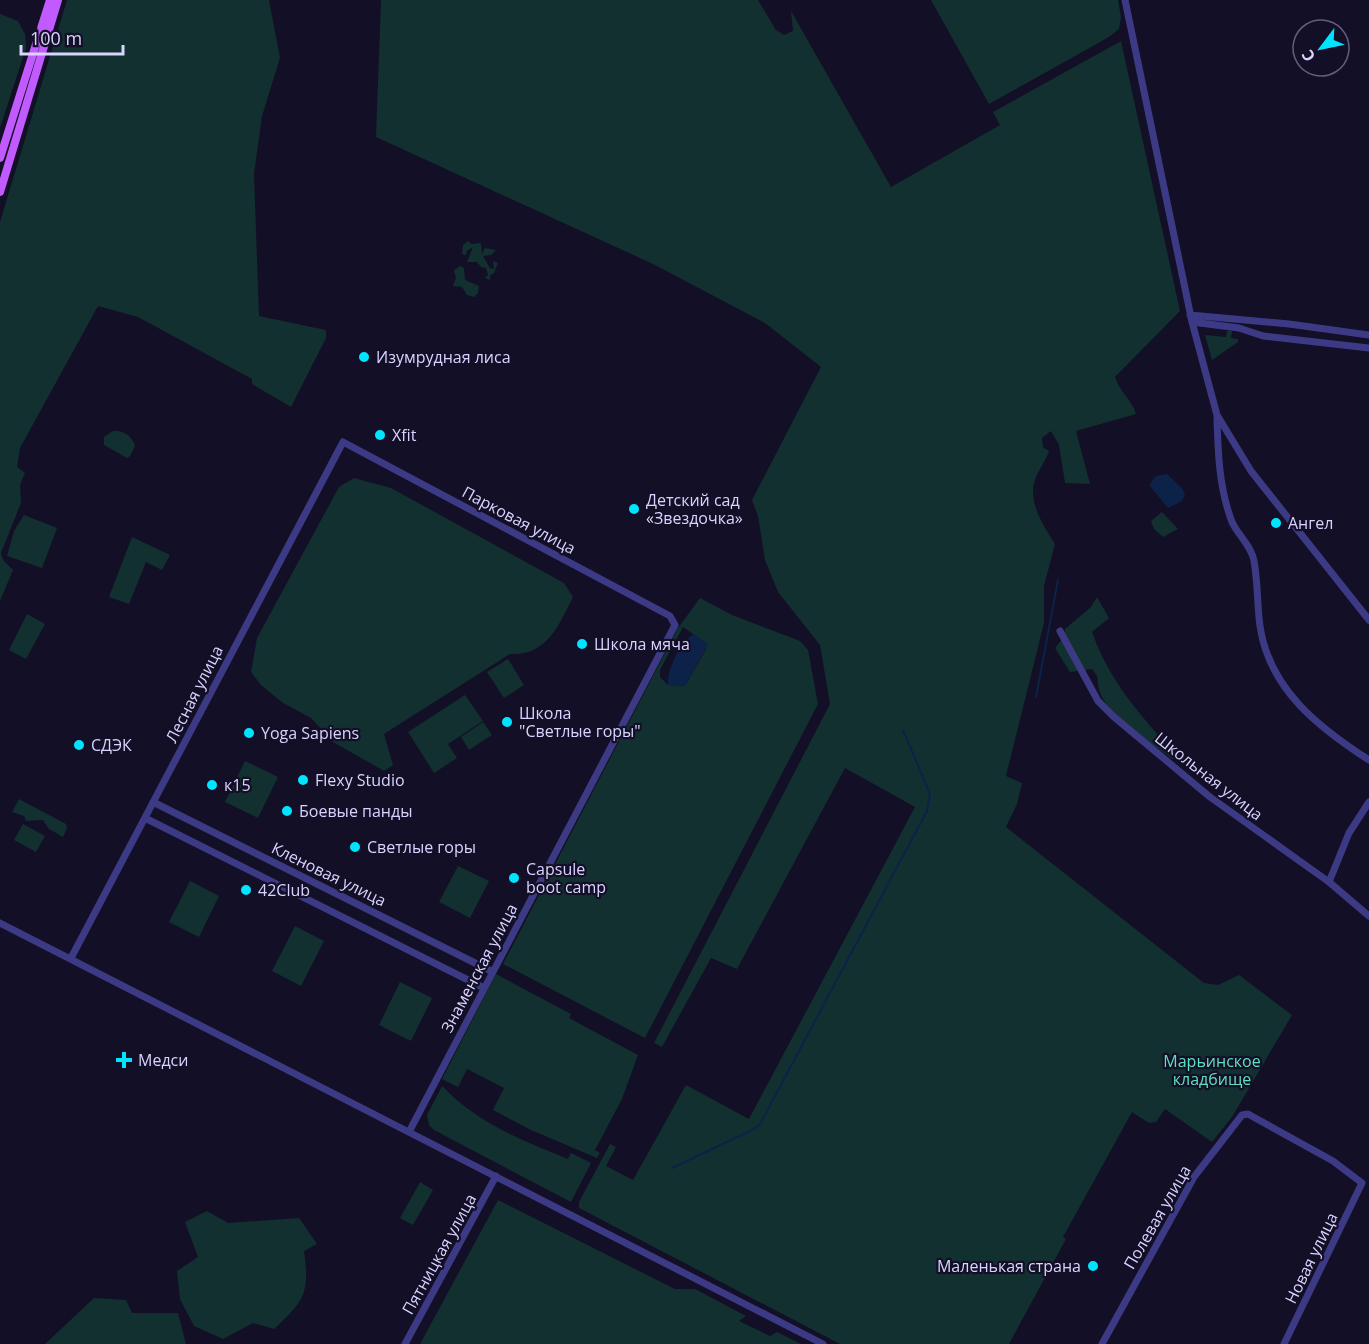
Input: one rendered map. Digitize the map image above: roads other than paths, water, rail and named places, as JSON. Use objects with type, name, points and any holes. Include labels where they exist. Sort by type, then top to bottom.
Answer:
[{"type":"main road","points":[[0,158],[50,0]]},
{"type":"main road","points":[[0,192],[58,0]]},
{"type":"street","points":[[1125,0],[1191,319],[1217,415],[1219,471],[1230,516],[1254,561],[1260,628],[1271,662],[1290,694],[1311,719],[1369,760]]},
{"type":"street","points":[[1191,319],[1281,323],[1369,335]]},
{"type":"street","points":[[1191,319],[1239,328],[1263,336],[1369,348]]},
{"type":"street","points":[[1217,415],[1251,471],[1369,620]]},
{"type":"street","name":"Парковая улица","points":[[343,442],[670,616],[674,621],[674,628]]},
{"type":"street","name":"Лесная улица","points":[[71,958],[343,442]]},
{"type":"street","name":"Знаменская улица","points":[[410,1130],[674,628]]},
{"type":"street","name":"Школьная улица","points":[[1060,631],[1098,701],[1114,717],[1210,797],[1329,882],[1369,916]]},
{"type":"street","name":"Кленовая улица","points":[[153,801],[492,972]]},
{"type":"street","points":[[1329,882],[1349,833],[1369,802]]},
{"type":"street","name":"Кленовая улица","points":[[145,818],[484,988]]},
{"type":"street","points":[[0,923],[410,1130],[823,1344]]},
{"type":"street","name":"Полевая улица","points":[[1102,1344],[1194,1177],[1238,1119],[1248,1114],[1334,1161],[1366,1183]]},
{"type":"street","name":"Пятницкая улица","points":[[405,1344],[496,1176]]},
{"type":"street","name":"Новая улица","points":[[1284,1344],[1366,1183]]},
{"type":"water","points":[[1167,474],[1185,494],[1182,501],[1168,508],[1149,485],[1156,476]]},
{"type":"water","points":[[694,634],[707,644],[706,648],[685,686],[668,685],[669,672],[675,657],[684,643]]},
{"type":"waterway","points":[[1036,697],[1058,580]]},
{"type":"waterway","points":[[672,1168],[760,1124],[927,811],[930,794],[903,730]]},
{"type":"place","name":"Изумрудная лиса","points":[[364,357]]},
{"type":"place","name":"Xfit","points":[[380,435]]},
{"type":"place","name":"Детский сад «Звездочка»","points":[[634,509]]},
{"type":"place","name":"Ангел","points":[[1276,523]]},
{"type":"place","name":"Школа мяча","points":[[582,644]]},
{"type":"place","name":"Школа \"Светлые горы\"","points":[[507,722]]},
{"type":"place","name":"Yoga Sapiens","points":[[249,733]]},
{"type":"place","name":"СДЭК","points":[[79,745]]},
{"type":"place","name":"Flexy Studio","points":[[303,780]]},
{"type":"place","name":"к15","points":[[212,785]]},
{"type":"place","name":"Боевые панды","points":[[287,811]]},
{"type":"place","name":"Светлые горы","points":[[355,847]]},
{"type":"place","name":"Capsule boot camp","points":[[514,878]]},
{"type":"place","name":"42Club","points":[[246,890]]},
{"type":"place","name":"Медси","points":[[124,1060]]},
{"type":"place","name":"Маленькая страна","points":[[1093,1266]]},
{"type":"park label","name":"Марьинское кладбище","points":[[1212,1070]]}]
